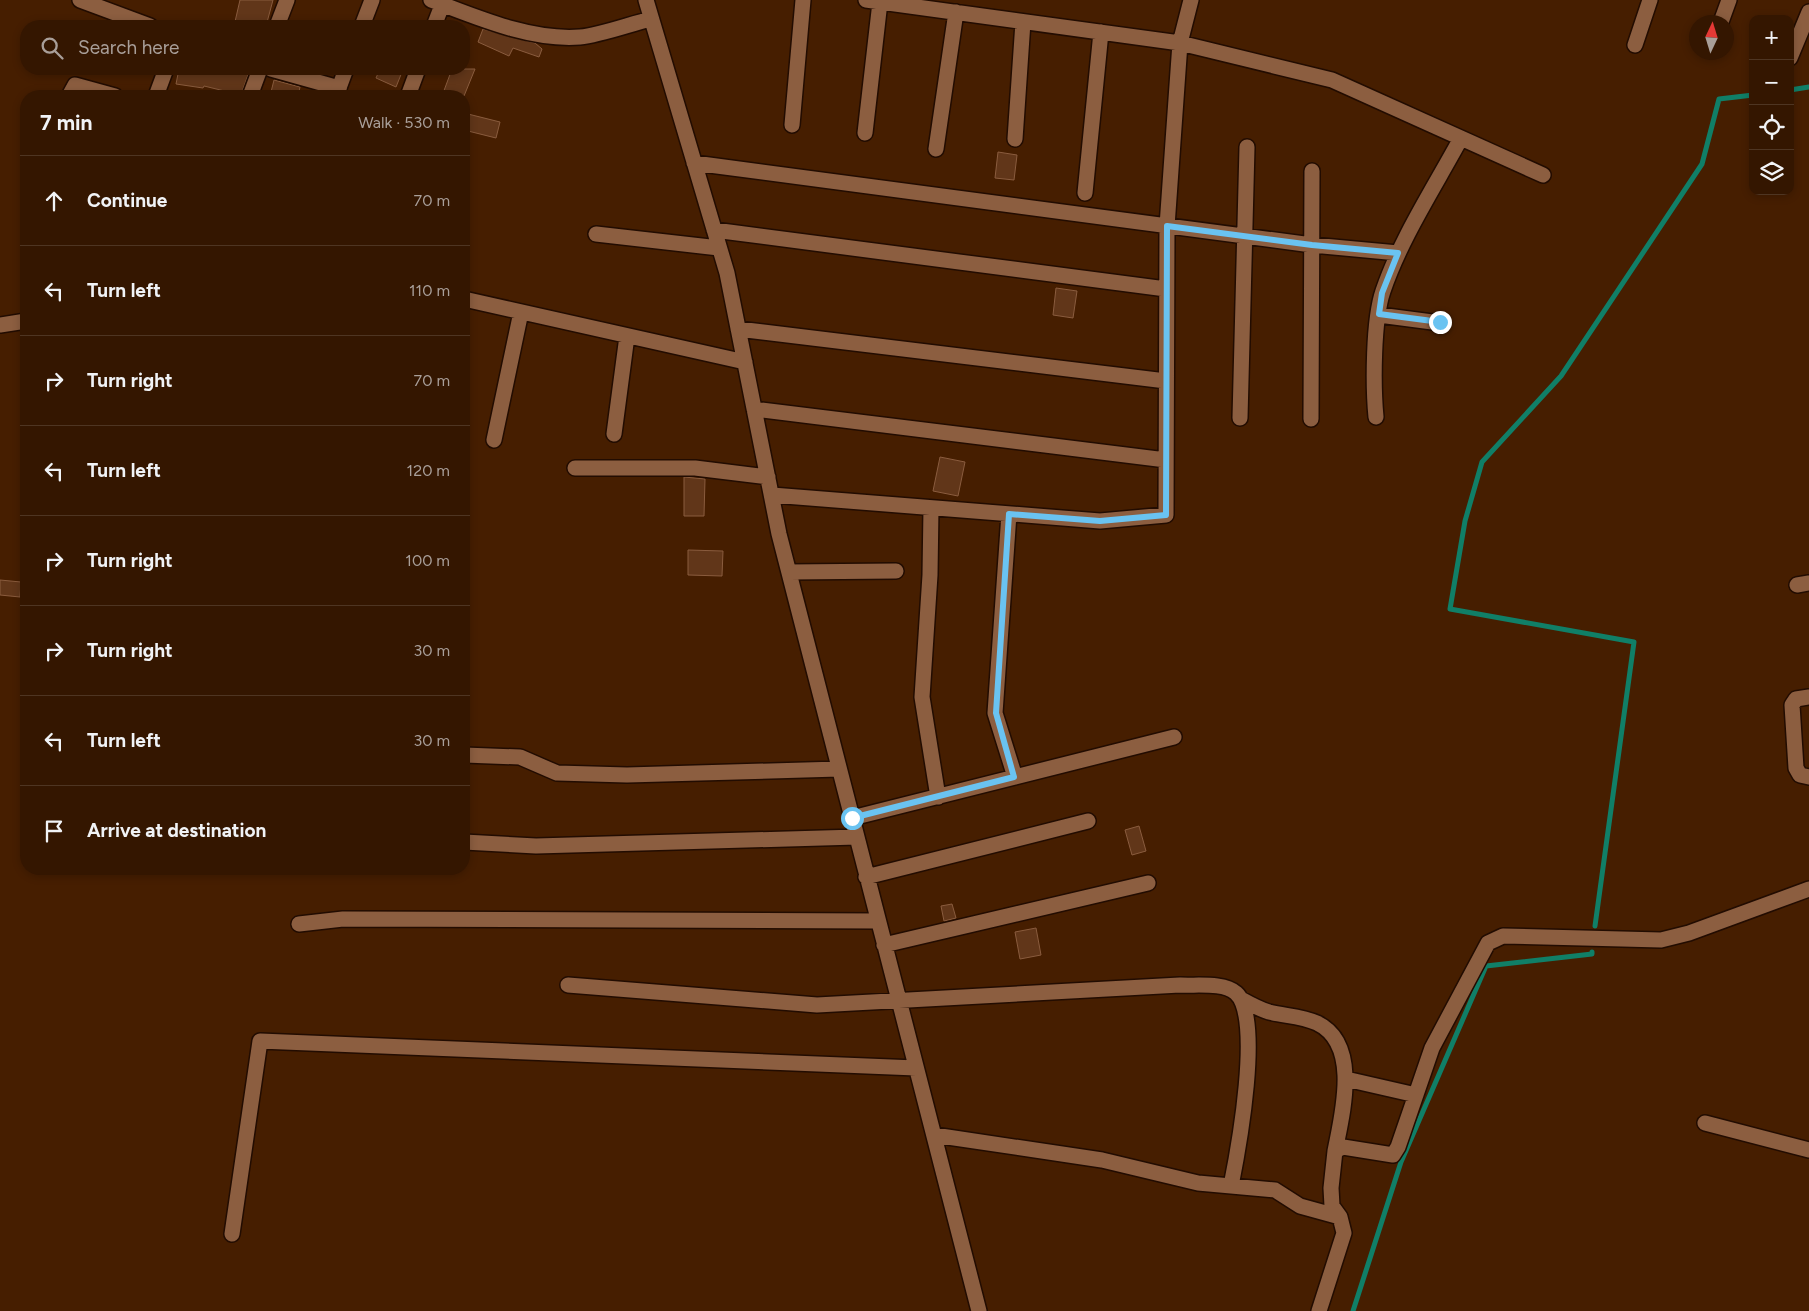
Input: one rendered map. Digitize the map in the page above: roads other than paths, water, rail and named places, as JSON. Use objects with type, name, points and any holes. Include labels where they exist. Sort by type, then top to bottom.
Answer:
[{"type":"street","points":[[80,0],[134,20]]},
{"type":"street","points":[[279,20],[287,0]]},
{"type":"street","points":[[364,20],[372,0]]},
{"type":"street","points":[[646,0],[719,248],[789,572],[979,1311]]},
{"type":"street","points":[[792,125],[803,0]]},
{"type":"street","points":[[772,495],[1100,521],[1166,515],[1167,226],[1180,43],[1191,0]]},
{"type":"street","points":[[1635,45],[1650,0]]},
{"type":"street","points":[[1724,15],[1729,0]]},
{"type":"street","points":[[865,133],[873,1],[1180,43],[1332,80],[1543,175]]},
{"type":"street","points":[[435,20],[439,2],[510,27],[567,38],[583,37],[651,19]]},
{"type":"street","points":[[936,149],[956,12]]},
{"type":"street","points":[[1794,48],[1809,12]]},
{"type":"street","points":[[1015,139],[1023,22]]},
{"type":"street","points":[[1085,193],[1101,32]]},
{"type":"street","points":[[158,90],[164,75]]},
{"type":"street","points":[[252,90],[258,75]]},
{"type":"street","points":[[288,75],[331,90]]},
{"type":"street","points":[[338,90],[344,75]]},
{"type":"street","points":[[410,90],[416,75]]},
{"type":"street","points":[[72,90],[75,84],[95,90]]},
{"type":"street","points":[[1376,417],[1374,395],[1382,293],[1398,253],[1461,138]]},
{"type":"street","points":[[1240,418],[1247,147]]},
{"type":"street","points":[[694,163],[1312,245],[1398,253]]},
{"type":"street","points":[[1311,420],[1312,171]]},
{"type":"street","points":[[714,230],[1166,289]]},
{"type":"street","points":[[596,234],[719,248]]},
{"type":"street","points":[[470,300],[745,362]]},
{"type":"street","points":[[494,440],[521,312]]},
{"type":"street","points":[[1379,314],[1440,322]]},
{"type":"street","points":[[0,325],[20,322]]},
{"type":"street","points":[[738,329],[1166,381]]},
{"type":"street","points":[[614,434],[627,336]]},
{"type":"street","points":[[754,409],[1166,460]]},
{"type":"street","points":[[575,468],[695,468],[768,476]]},
{"type":"street","points":[[931,508],[930,575],[922,697],[938,797]]},
{"type":"street","points":[[1009,514],[996,713],[1014,777]]},
{"type":"street","points":[[789,572],[896,571]]},
{"type":"street","points":[[1809,697],[1796,699],[1792,705],[1796,768],[1800,775],[1809,777]]},
{"type":"street","points":[[852,818],[1174,737]]},
{"type":"street","points":[[470,755],[520,757],[557,774],[627,776],[839,769]]},
{"type":"street","points":[[866,876],[1088,821]]},
{"type":"street","points":[[470,842],[536,846],[856,837]]},
{"type":"street","points":[[884,945],[1148,883]]},
{"type":"street","points":[[1335,1150],[1344,1147],[1393,1155],[1398,1147],[1432,1048],[1488,943],[1503,936],[1661,940],[1689,933],[1809,889]]},
{"type":"street","points":[[299,924],[343,919],[878,921]]},
{"type":"street","points":[[568,985],[817,1005],[1180,985],[1228,988],[1241,999],[1268,1011],[1318,1024],[1328,1031],[1338,1044],[1346,1079],[1331,1188],[1332,1206],[1340,1217],[1344,1233],[1319,1311]]},
{"type":"street","points":[[1231,1186],[1248,1070],[1248,1034],[1241,999]]},
{"type":"street","points":[[232,1234],[260,1041],[916,1068]]},
{"type":"street","points":[[1346,1079],[1416,1095]]},
{"type":"street","points":[[1705,1123],[1809,1150]]},
{"type":"street","points":[[934,1135],[1102,1160],[1198,1184],[1275,1190],[1300,1206],[1340,1217]]},
{"type":"waterway","points":[[1794,89],[1809,87]]},
{"type":"waterway","points":[[1595,926],[1634,642],[1450,609],[1465,521],[1482,462],[1561,376],[1702,164],[1719,99],[1749,95]]},
{"type":"waterway","points":[[1353,1311],[1401,1162],[1486,966],[1592,954],[1592,952]]}]
